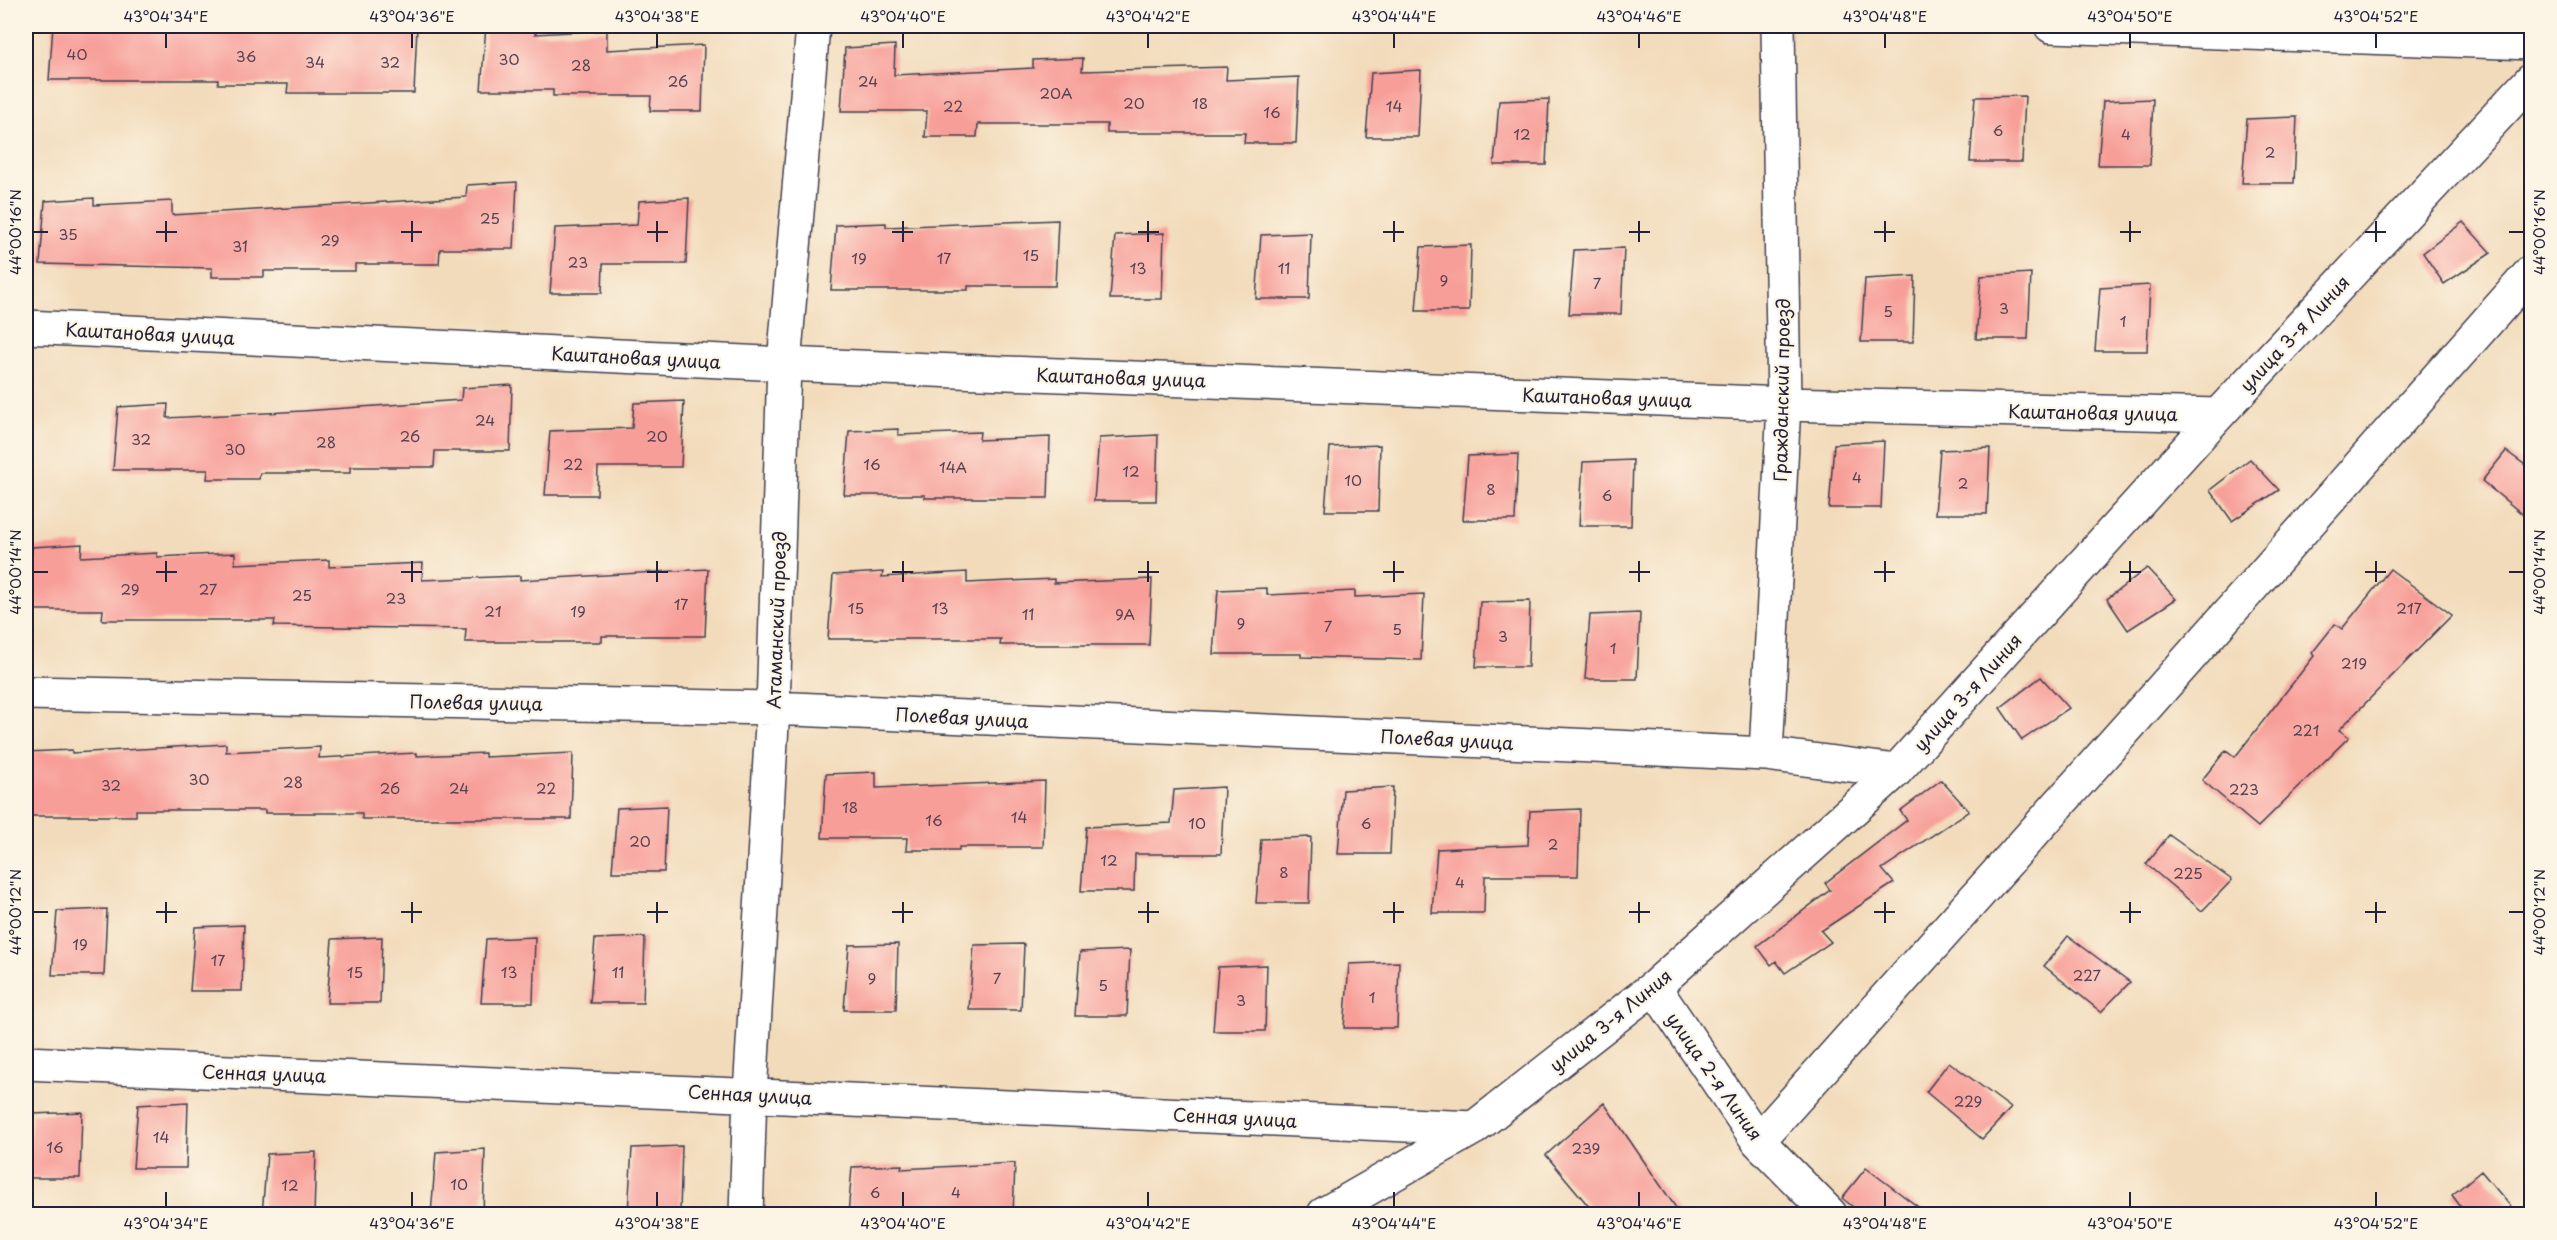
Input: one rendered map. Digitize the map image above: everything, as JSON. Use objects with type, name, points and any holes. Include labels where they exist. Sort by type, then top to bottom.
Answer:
[{"type":"street","name":"Атаманский проезд","points":[[746,1215],[750,1094],[773,708],[784,364],[813,26]]},
{"type":"street","name":"Гражданский проезд","points":[[1766,754],[1784,404],[1779,26]]},
{"type":"street","points":[[2051,26],[2532,44]]},
{"type":"street","name":"улица 3-я Линия","points":[[1324,1215],[1474,1128],[1654,987],[1896,771],[2218,414],[2532,80]]},
{"type":"street","points":[[1758,1141],[2532,271]]},
{"type":"street","name":"Каштановая улица","points":[[26,327],[784,364],[1784,404],[2218,414]]},
{"type":"street","name":"Полевая улица","points":[[26,693],[773,708],[1766,754],[1896,771]]},
{"type":"street","name":"улица 2-я Линия","points":[[1654,987],[1758,1141],[1830,1215]]},
{"type":"street","name":"Сенная улица","points":[[26,1063],[1474,1128]]},
{"type":"building","points":[[53,26],[272,26],[272,29],[417,27],[414,93],[287,93],[288,84],[218,84],[218,80],[49,80]]},
{"type":"building","points":[[486,26],[535,26],[535,34],[607,30],[607,50],[704,45],[702,111],[650,111],[651,96],[553,96],[553,90],[481,90]]},
{"type":"building","points":[[895,45],[894,75],[1033,68],[1033,60],[1083,58],[1082,71],[1227,67],[1226,80],[1299,77],[1296,143],[1244,143],[1245,133],[1107,133],[1107,124],[978,124],[977,137],[925,137],[927,111],[841,111],[845,48]]},
{"type":"building","points":[[1421,70],[1418,137],[1366,137],[1371,73]]},
{"type":"building","points":[[2025,96],[2022,162],[1970,162],[1975,97]]},
{"type":"building","points":[[1549,99],[1546,165],[1494,165],[1499,101]]},
{"type":"building","points":[[2153,99],[2150,165],[2098,165],[2103,101]]},
{"type":"building","points":[[2297,117],[2294,183],[2242,183],[2247,119]]},
{"type":"building","points":[[517,182],[514,249],[440,249],[439,264],[355,264],[355,271],[264,271],[264,277],[212,277],[212,268],[40,264],[45,201],[94,198],[94,205],[172,201],[172,215],[466,197],[467,185]]},
{"type":"building","points":[[689,198],[686,264],[603,264],[602,293],[550,293],[555,228],[637,225],[639,201]]},
{"type":"building","points":[[1058,220],[1055,286],[968,286],[968,290],[831,290],[836,225],[886,223],[886,227]]},
{"type":"building","points":[[2463,222],[2491,253],[2444,284],[2423,253]]},
{"type":"building","points":[[1164,233],[1162,299],[1110,299],[1115,235]]},
{"type":"building","points":[[1311,233],[1309,299],[1256,299],[1261,235]]},
{"type":"building","points":[[1471,245],[1469,311],[1416,311],[1421,247]]},
{"type":"building","points":[[1624,248],[1621,314],[1569,314],[1574,250]]},
{"type":"building","points":[[2031,273],[2028,339],[1976,339],[1981,276]]},
{"type":"building","points":[[1915,276],[1913,342],[1861,342],[1865,279]]},
{"type":"building","points":[[2150,285],[2147,351],[2095,351],[2100,288]]},
{"type":"building","points":[[512,385],[510,451],[435,451],[434,467],[350,467],[350,473],[260,473],[259,479],[207,479],[208,470],[113,470],[118,407],[168,404],[167,418],[303,411],[461,400],[462,388]]},
{"type":"building","points":[[684,401],[681,467],[598,467],[597,495],[545,495],[550,431],[632,428],[634,403]]},
{"type":"building","points":[[898,429],[898,435],[980,432],[979,440],[1050,437],[1048,498],[925,498],[925,495],[844,495],[849,431]]},
{"type":"building","points":[[1158,435],[1156,501],[1094,501],[1099,438]]},
{"type":"building","points":[[1884,441],[1881,508],[1829,508],[1834,444]]},
{"type":"building","points":[[1380,445],[1378,511],[1325,511],[1330,447]]},
{"type":"building","points":[[1990,448],[1987,514],[1935,514],[1940,450]]},
{"type":"building","points":[[2506,451],[2532,470],[2532,522],[2482,481]]},
{"type":"building","points":[[1518,454],[1515,520],[1463,520],[1468,456]]},
{"type":"building","points":[[2250,459],[2279,490],[2232,521],[2210,490]]},
{"type":"building","points":[[1633,460],[1631,526],[1579,526],[1583,462]]},
{"type":"building","points":[[82,544],[81,557],[157,553],[157,557],[235,553],[235,564],[329,560],[329,567],[423,563],[422,580],[520,576],[520,580],[708,569],[705,636],[602,636],[602,642],[465,642],[466,629],[274,626],[275,620],[102,620],[103,610],[27,610],[32,547]]},
{"type":"building","points":[[2147,568],[2176,599],[2128,630],[2107,599]]},
{"type":"building","points":[[2390,569],[2452,615],[2339,730],[2349,737],[2258,827],[2202,780],[2226,750],[2235,757],[2314,656],[2312,653],[2335,624],[2342,629]]},
{"type":"building","points":[[883,572],[882,577],[967,572],[967,583],[1054,579],[1054,583],[1152,579],[1149,645],[1000,645],[1001,639],[828,639],[833,575]]},
{"type":"building","points":[[1267,588],[1267,595],[1355,591],[1355,597],[1424,594],[1421,660],[1301,657],[1301,654],[1213,654],[1218,590]]},
{"type":"building","points":[[1530,601],[1528,667],[1476,667],[1480,602]]},
{"type":"building","points":[[1640,613],[1637,679],[1585,679],[1590,615]]},
{"type":"building","points":[[2041,677],[2069,708],[2022,740],[2000,708]]},
{"type":"building","points":[[226,744],[226,752],[320,747],[319,758],[417,753],[417,756],[485,753],[485,757],[573,753],[571,819],[362,819],[362,813],[265,813],[265,810],[136,810],[136,816],[26,816],[26,752],[72,750],[72,753]]},
{"type":"building","points":[[876,772],[876,788],[1045,781],[1043,847],[959,847],[959,850],[906,850],[907,838],[822,838],[826,774]]},
{"type":"building","points":[[1941,780],[1969,811],[1882,869],[1894,883],[1821,931],[1831,942],[1785,973],[1776,961],[1771,965],[1757,946],[1830,890],[1825,883],[1907,820],[1900,811]]},
{"type":"building","points":[[1224,787],[1221,854],[1135,854],[1134,891],[1081,891],[1086,827],[1171,823],[1174,790]]},
{"type":"building","points":[[1393,787],[1390,854],[1338,854],[1343,790]]},
{"type":"building","points":[[667,806],[664,872],[612,872],[617,808]]},
{"type":"building","points":[[1580,809],[1578,876],[1485,876],[1484,913],[1432,913],[1437,849],[1528,845],[1530,811]]},
{"type":"building","points":[[2169,835],[2232,880],[2202,911],[2146,864]]},
{"type":"building","points":[[1311,837],[1309,903],[1256,903],[1261,839]]},
{"type":"building","points":[[107,909],[104,975],[52,975],[57,911]]},
{"type":"building","points":[[244,925],[242,991],[190,991],[195,927]]},
{"type":"building","points":[[2068,936],[2130,982],[2101,1012],[2044,966]]},
{"type":"building","points":[[382,937],[380,1003],[327,1003],[332,939]]},
{"type":"building","points":[[535,937],[533,1003],[481,1003],[486,939]]},
{"type":"building","points":[[645,937],[643,1003],[590,1003],[595,939]]},
{"type":"building","points":[[898,944],[896,1010],[844,1010],[849,945]]},
{"type":"building","points":[[1024,944],[1021,1010],[969,1010],[974,945]]},
{"type":"building","points":[[1130,950],[1127,1016],[1075,1016],[1080,952]]},
{"type":"building","points":[[1399,962],[1397,1028],[1344,1028],[1349,964]]},
{"type":"building","points":[[1267,965],[1265,1031],[1213,1031],[1218,967]]},
{"type":"building","points":[[1949,1062],[2011,1108],[1982,1139],[1926,1092]]},
{"type":"building","points":[[188,1102],[186,1168],[133,1168],[138,1105]]},
{"type":"building","points":[[1604,1103],[1681,1215],[1596,1215],[1546,1155]]},
{"type":"building","points":[[82,1112],[80,1178],[27,1178],[32,1114]]},
{"type":"building","points":[[682,1146],[680,1212],[628,1212],[632,1148]]},
{"type":"building","points":[[485,1149],[483,1215],[431,1215],[436,1152]]},
{"type":"building","points":[[316,1152],[314,1215],[262,1215],[267,1154]]},
{"type":"building","points":[[1015,1163],[1013,1215],[848,1215],[852,1167],[902,1165],[901,1169]]},
{"type":"building","points":[[1866,1168],[1929,1215],[1863,1215],[1842,1198]]},
{"type":"building","points":[[2481,1171],[2518,1215],[2467,1215],[2452,1195]]}]
